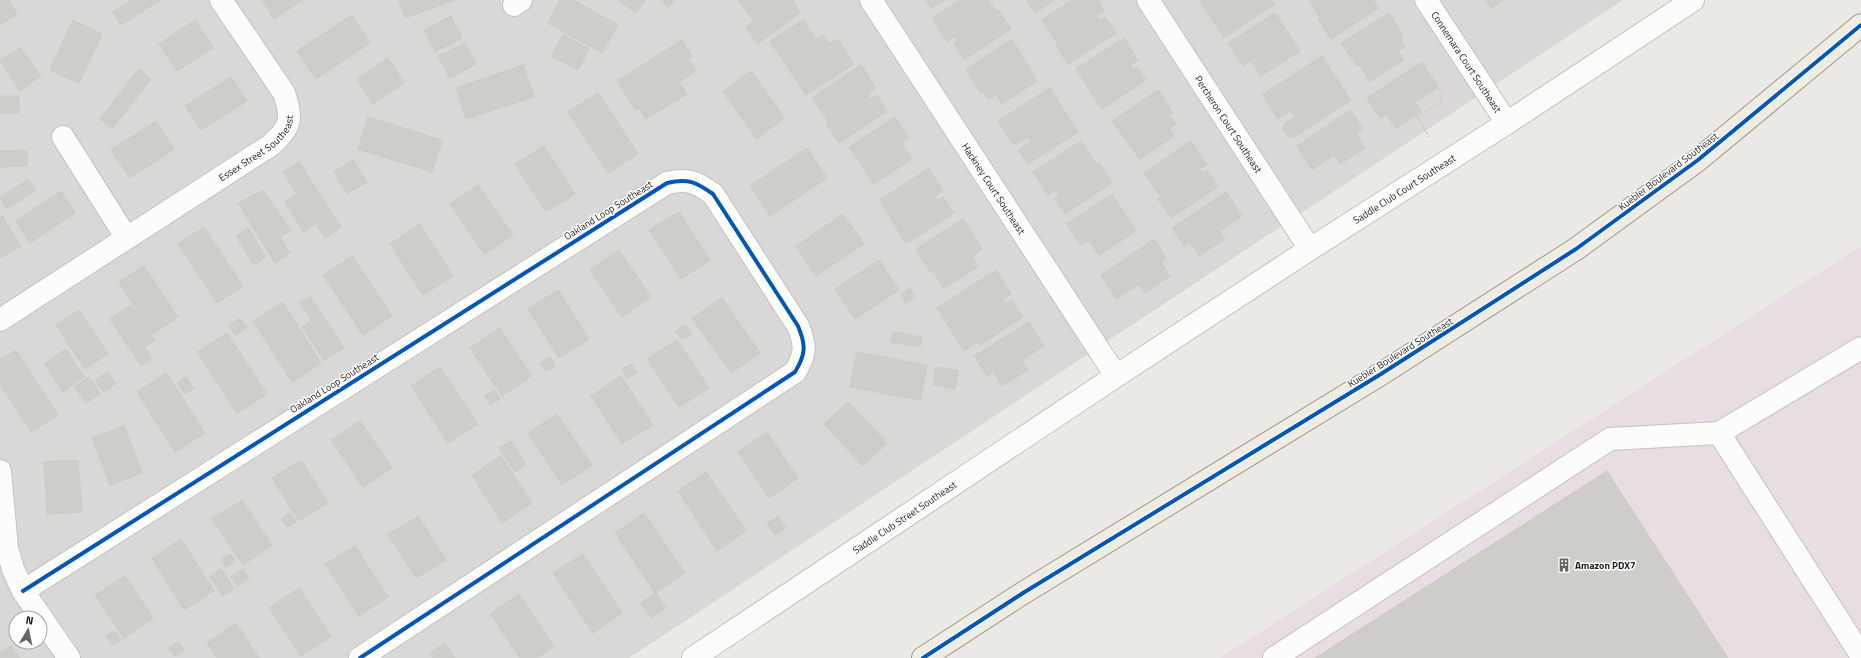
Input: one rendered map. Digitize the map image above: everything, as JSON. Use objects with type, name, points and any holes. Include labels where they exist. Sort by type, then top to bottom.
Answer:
[{"type":"main road","name":"Kuebler Boulevard Southeast","points":[[924,658],[1023,593],[1381,374],[1576,249],[1698,160],[1861,25]]},
{"type":"street","name":"Essex Street Southeast","points":[[0,320],[126,237],[271,145],[284,133],[290,120],[289,107],[284,93],[221,0]]},
{"type":"street","name":"Hackney Court Southeast","points":[[871,0],[1116,376]]},
{"type":"street","name":"Percheron Court Southeast","points":[[1148,0],[1310,249]]},
{"type":"street","name":"Connemara Court Southeast","points":[[1426,0],[1507,123]]},
{"type":"street","name":"Saddle Club Court Southeast","points":[[1116,376],[1310,249],[1507,123],[1693,0]]},
{"type":"street","points":[[63,137],[126,237]]},
{"type":"street","name":"Oakland Loop Southeast","points":[[23,591],[667,183],[680,180],[697,183],[713,194],[798,326],[804,342],[803,360],[795,372],[360,658]]},
{"type":"street","points":[[1274,658],[1610,439],[1719,433],[1861,348]]},
{"type":"street","name":"Saddle Club Street Southeast","points":[[693,658],[1116,376]]},
{"type":"street","points":[[1719,433],[1861,655]]},
{"type":"street","points":[[0,471],[5,511],[6,548],[13,569],[23,591],[69,658]]},
{"type":"path","points":[[1429,137],[1417,116],[1441,102],[1442,93],[1438,87]]},
{"type":"shaded area","points":[[0,0],[1623,0],[629,658],[0,658]]},
{"type":"shaded area","points":[[1861,246],[1861,658],[1220,658]]},
{"type":"building","points":[[0,0],[8,0],[17,14],[0,25]]},
{"type":"building","points":[[131,0],[160,0],[121,25],[113,12]]},
{"type":"building","points":[[262,0],[303,0],[274,19]]},
{"type":"building","points":[[399,0],[455,0],[405,18]]},
{"type":"building","points":[[560,0],[574,0],[618,25],[602,53],[548,23]]},
{"type":"building","points":[[618,0],[645,0],[636,13]]},
{"type":"building","points":[[660,0],[675,0],[669,7]]},
{"type":"building","points":[[738,0],[796,0],[793,2],[801,12],[758,44],[746,28],[754,21]]},
{"type":"building","points":[[926,0],[944,0],[931,8]]},
{"type":"building","points":[[960,0],[988,0],[996,11],[998,10],[1011,29],[964,60],[954,44],[958,41],[955,36],[947,42],[932,18]]},
{"type":"building","points":[[1027,0],[1055,0],[1035,13]]},
{"type":"building","points":[[1072,0],[1098,0],[1104,11],[1097,15],[1100,21],[1106,18],[1116,33],[1068,64],[1042,20]]},
{"type":"building","points":[[1199,0],[1272,0],[1275,4],[1224,38]]},
{"type":"building","points":[[1309,0],[1373,0],[1379,8],[1331,39],[1318,19],[1320,18]]},
{"type":"building","points":[[1485,0],[1503,0],[1491,8]]},
{"type":"building","points":[[1275,13],[1300,51],[1261,76],[1251,61],[1243,66],[1228,43]]},
{"type":"building","points":[[1389,13],[1403,35],[1400,38],[1405,46],[1398,51],[1404,59],[1370,82],[1359,65],[1357,66],[1341,43]]},
{"type":"building","points":[[352,15],[370,43],[316,79],[297,51]]},
{"type":"building","points":[[451,16],[462,38],[435,52],[424,30]]},
{"type":"building","points":[[73,20],[102,34],[79,83],[50,70]]},
{"type":"building","points":[[195,20],[213,48],[177,71],[159,44]]},
{"type":"building","points":[[803,20],[816,40],[823,35],[829,44],[838,39],[854,64],[806,95],[770,41]]},
{"type":"building","points":[[563,35],[589,49],[578,70],[551,56]]},
{"type":"building","points":[[1124,38],[1138,60],[1130,65],[1133,70],[1137,67],[1146,80],[1102,109],[1076,69]]},
{"type":"building","points":[[1012,39],[1037,81],[1002,104],[996,95],[989,99],[983,91],[981,93],[966,70]]},
{"type":"building","points":[[682,40],[692,56],[688,58],[696,71],[679,82],[687,94],[646,119],[639,108],[635,109],[617,81]]},
{"type":"building","points":[[465,43],[476,64],[450,78],[438,56]]},
{"type":"building","points":[[20,47],[41,76],[20,91],[0,61]]},
{"type":"building","points":[[1322,56],[1351,100],[1294,137],[1289,137],[1283,129],[1285,123],[1295,117],[1291,110],[1278,119],[1262,95]]},
{"type":"building","points":[[388,58],[404,83],[373,104],[357,79]]},
{"type":"building","points":[[1422,62],[1438,87],[1415,102],[1421,112],[1396,128],[1386,114],[1380,118],[1367,98]]},
{"type":"building","points":[[523,65],[534,97],[466,119],[456,88]]},
{"type":"building","points":[[861,65],[876,88],[867,94],[870,99],[877,95],[887,111],[839,143],[826,123],[828,121],[812,98]]},
{"type":"building","points":[[139,69],[151,79],[112,129],[100,119]]},
{"type":"building","points":[[751,71],[785,118],[757,139],[723,92]]},
{"type":"building","points":[[231,77],[247,101],[201,130],[185,106]]},
{"type":"building","points":[[1050,88],[1078,132],[1028,164],[1018,150],[1031,142],[1027,137],[1014,145],[998,121]]},
{"type":"building","points":[[1158,90],[1173,113],[1170,115],[1176,124],[1169,128],[1174,136],[1140,159],[1112,121]]},
{"type":"building","points":[[598,93],[638,154],[608,173],[568,112]]},
{"type":"building","points":[[0,96],[19,96],[19,113],[0,113]]},
{"type":"building","points":[[1350,110],[1363,129],[1356,134],[1365,148],[1340,164],[1334,155],[1312,170],[1297,146]]},
{"type":"building","points":[[368,117],[442,140],[432,172],[358,149]]},
{"type":"building","points":[[895,117],[909,138],[901,143],[912,159],[874,184],[849,147]]},
{"type":"building","points":[[156,121],[174,149],[130,178],[111,150]]},
{"type":"building","points":[[1081,141],[1097,165],[1099,163],[1112,183],[1065,214],[1055,199],[1059,195],[1056,190],[1048,195],[1033,172]]},
{"type":"building","points":[[1191,141],[1207,165],[1199,169],[1202,173],[1207,170],[1218,187],[1171,218],[1158,199],[1161,197],[1144,173]]},
{"type":"building","points":[[544,146],[575,194],[546,212],[515,164]]},
{"type":"building","points":[[807,148],[827,178],[770,216],[750,186]]},
{"type":"building","points":[[27,150],[27,166],[0,167],[0,151]]},
{"type":"building","points":[[353,160],[367,182],[347,194],[334,172]]},
{"type":"building","points":[[299,162],[341,227],[325,238],[316,223],[304,232],[285,202],[297,194],[283,172]]},
{"type":"building","points":[[929,168],[943,191],[935,196],[938,200],[943,197],[954,213],[906,244],[880,200]]},
{"type":"building","points":[[28,179],[36,190],[7,209],[0,198]]},
{"type":"building","points":[[478,185],[513,235],[484,254],[450,204]]},
{"type":"building","points":[[263,190],[291,231],[280,237],[290,253],[275,263],[238,203]]},
{"type":"building","points":[[61,191],[75,213],[30,243],[16,221]]},
{"type":"building","points":[[1226,192],[1242,216],[1220,231],[1225,239],[1199,256],[1190,242],[1184,246],[1172,228]]},
{"type":"building","points":[[1112,194],[1136,231],[1099,255],[1089,240],[1081,245],[1067,224]]},
{"type":"building","points":[[679,212],[710,260],[681,279],[649,230]]},
{"type":"building","points":[[843,214],[864,244],[816,276],[796,246]]},
{"type":"building","points":[[2,216],[21,246],[1,258],[0,218]]},
{"type":"building","points":[[963,219],[982,249],[972,256],[978,267],[944,288],[933,271],[931,273],[916,249]]},
{"type":"building","points":[[420,224],[453,276],[423,295],[390,244]]},
{"type":"building","points":[[204,227],[243,286],[217,303],[178,244]]},
{"type":"building","points":[[248,228],[266,257],[254,265],[236,236]]},
{"type":"building","points":[[1154,239],[1166,258],[1161,262],[1170,276],[1145,293],[1138,284],[1117,299],[1101,275]]},
{"type":"building","points":[[619,250],[651,297],[622,317],[590,270]]},
{"type":"building","points":[[352,256],[392,316],[363,335],[323,275]]},
{"type":"building","points":[[879,260],[899,290],[855,319],[835,289]]},
{"type":"building","points":[[144,266],[178,317],[153,334],[119,282]]},
{"type":"building","points":[[996,270],[1011,294],[1002,299],[1005,304],[1011,300],[1023,317],[980,345],[977,342],[964,351],[937,308]]},
{"type":"building","points":[[910,288],[915,297],[906,303],[900,295]]},
{"type":"building","points":[[558,290],[589,339],[559,358],[528,309]]},
{"type":"building","points":[[310,297],[322,314],[312,321],[300,303]]},
{"type":"building","points":[[722,298],[760,353],[731,373],[692,318]]},
{"type":"building","points":[[283,302],[321,363],[292,382],[253,321]]},
{"type":"building","points":[[132,305],[155,340],[133,354],[110,319]]},
{"type":"building","points":[[79,310],[108,354],[85,369],[56,325]]},
{"type":"building","points":[[322,314],[344,348],[324,360],[302,327]]},
{"type":"building","points":[[240,318],[247,328],[236,335],[229,325]]},
{"type":"building","points":[[1029,322],[1044,346],[1022,360],[1028,370],[1002,386],[993,372],[987,376],[974,356]]},
{"type":"building","points":[[685,324],[692,334],[682,340],[676,331]]},
{"type":"building","points":[[500,328],[532,376],[502,396],[470,348]]},
{"type":"building","points":[[893,332],[922,337],[920,347],[891,342]]},
{"type":"building","points":[[227,333],[267,394],[237,413],[197,352]]},
{"type":"building","points":[[677,340],[709,388],[679,407],[647,359]]},
{"type":"building","points":[[145,348],[152,358],[141,366],[134,355]]},
{"type":"building","points":[[66,349],[84,377],[63,392],[44,364]]},
{"type":"building","points":[[16,350],[58,415],[31,432],[0,384],[0,360]]},
{"type":"building","points":[[857,352],[927,365],[920,400],[850,387]]},
{"type":"building","points":[[550,357],[555,366],[546,372],[540,363]]},
{"type":"building","points":[[631,364],[637,373],[627,378],[622,369]]},
{"type":"building","points":[[440,367],[478,424],[448,443],[411,386]]},
{"type":"building","points":[[936,367],[958,371],[955,389],[933,385]]},
{"type":"building","points":[[107,372],[116,384],[104,392],[95,381]]},
{"type":"building","points":[[166,373],[205,433],[175,452],[137,392]]},
{"type":"building","points":[[621,376],[653,425],[622,444],[591,396]]},
{"type":"building","points":[[89,377],[100,394],[86,403],[75,387]]},
{"type":"building","points":[[186,377],[194,388],[185,394],[177,382]]},
{"type":"building","points":[[494,390],[500,399],[490,405],[485,396]]},
{"type":"building","points":[[848,402],[887,443],[863,466],[824,424]]},
{"type":"building","points":[[557,414],[592,465],[562,485],[528,433]]},
{"type":"building","points":[[360,421],[392,468],[363,487],[331,440]]},
{"type":"building","points":[[124,426],[142,473],[110,485],[92,438]]},
{"type":"building","points":[[767,432],[798,478],[769,498],[738,452]]},
{"type":"building","points":[[511,441],[526,464],[515,472],[499,448]]},
{"type":"building","points":[[501,456],[532,503],[502,523],[472,475]]},
{"type":"building","points":[[78,460],[82,512],[47,514],[44,462]]},
{"type":"building","points":[[301,460],[328,503],[299,521],[272,478]]},
{"type":"building","name":"Amazon PDX7","points":[[1607,471],[1728,658],[1315,658]]},
{"type":"building","points":[[706,472],[746,531],[717,551],[678,491]]},
{"type":"building","points":[[242,500],[272,545],[243,565],[212,519]]},
{"type":"building","points":[[290,513],[296,522],[287,527],[281,518]]},
{"type":"building","points":[[644,513],[685,573],[655,593],[615,533]]},
{"type":"building","points":[[418,516],[446,560],[416,578],[388,535]]},
{"type":"building","points":[[778,516],[786,528],[775,535],[767,523]]},
{"type":"building","points":[[181,539],[214,591],[184,610],[152,558]]},
{"type":"building","points":[[355,546],[388,597],[359,616],[325,564]]},
{"type":"building","points":[[230,554],[235,561],[226,567],[222,559]]},
{"type":"building","points":[[583,554],[622,613],[593,633],[553,573]]},
{"type":"building","points":[[221,569],[234,588],[223,596],[210,577]]},
{"type":"building","points":[[243,569],[249,578],[238,586],[231,577]]},
{"type":"building","points":[[125,576],[153,618],[124,638],[95,595]]},
{"type":"building","points":[[299,588],[331,636],[301,656],[269,608]]},
{"type":"building","points":[[656,593],[666,608],[651,618],[641,603]]},
{"type":"building","points":[[519,594],[554,646],[537,658],[520,658],[490,614]]},
{"type":"building","points":[[236,623],[259,658],[217,658],[207,643]]},
{"type":"building","points":[[115,631],[121,640],[112,645],[106,636]]},
{"type":"building","points":[[178,642],[184,650],[175,656],[169,648]]},
{"type":"building","points":[[445,643],[455,658],[433,658],[430,653]]},
{"type":"building","points":[[8,648],[8,650],[14,650],[20,658],[0,658],[0,653]]},
{"type":"cycle path","points":[[923,658],[1023,593],[1381,374],[1576,249],[1698,160],[1861,25]]},
{"type":"cycle path","points":[[23,591],[667,183],[681,181],[692,182],[713,194],[798,326],[804,349],[799,366],[795,372],[360,658]]},
{"type":"place","name":"Amazon PDX7","points":[[1564,565]]}]
